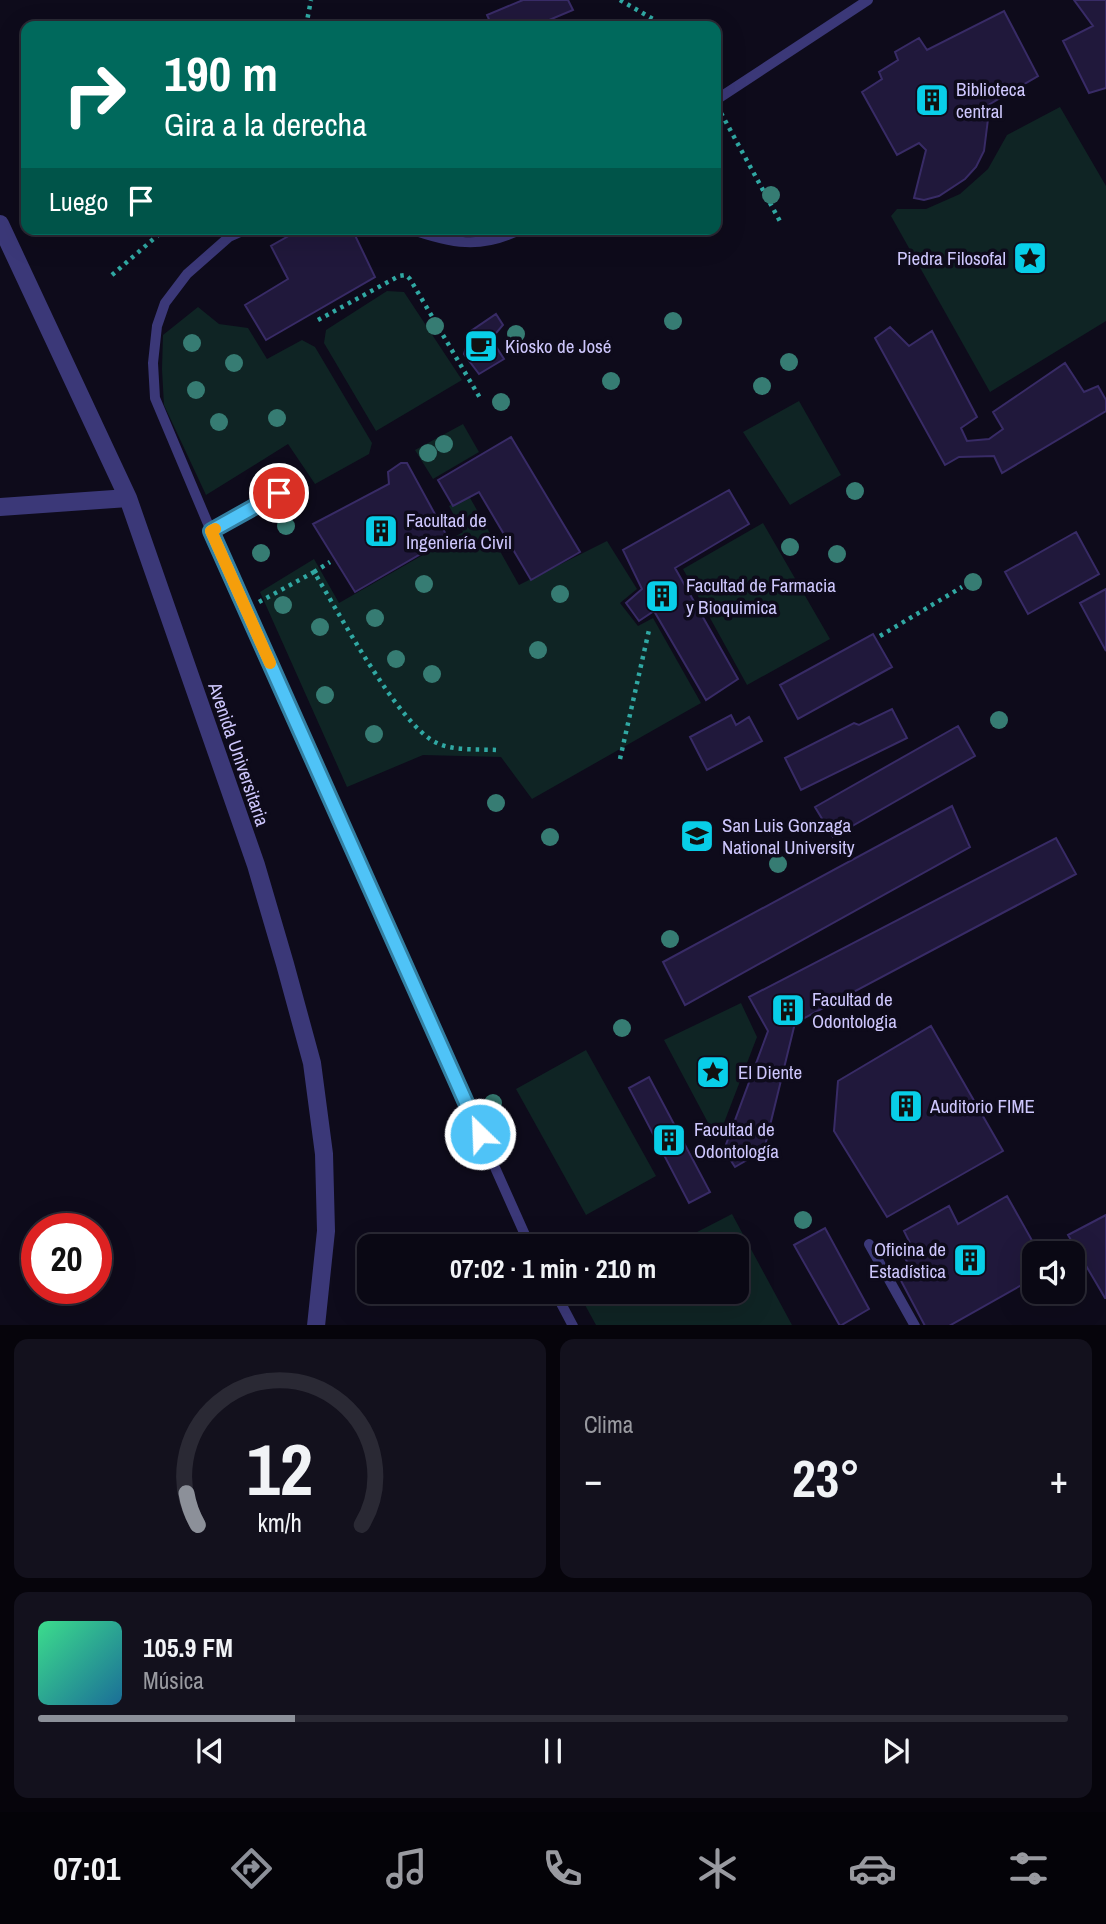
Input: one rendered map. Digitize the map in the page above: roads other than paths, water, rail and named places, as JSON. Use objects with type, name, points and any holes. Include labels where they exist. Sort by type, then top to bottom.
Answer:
[{"type":"street","name":"Avenida Universitaria","points":[[0,224],[128,499],[256,865],[313,1063],[324,1154],[326,1231],[316,1325]]},
{"type":"street","points":[[0,507],[128,499]]},
{"type":"lane","points":[[721,98],[868,0]]},
{"type":"lane","points":[[234,235],[187,274],[165,303],[157,326],[153,363],[155,398],[211,531],[525,1234]]},
{"type":"lane","points":[[426,235],[470,244],[498,240],[508,235]]},
{"type":"lane","points":[[211,531],[279,493]]},
{"type":"lane","points":[[869,1244],[915,1325]]},
{"type":"lane","points":[[562,1304],[573,1325]]},
{"type":"place","name":"Biblioteca central","points":[[932,100]]},
{"type":"place","name":"Piedra Filosofal","points":[[1030,258]]},
{"type":"place","name":"Kiosko de José","points":[[481,346]]},
{"type":"place","name":"Facultad de Ingeniería Civil","points":[[381,531]]},
{"type":"place","name":"Facultad de Farmacia y Bioquimica","points":[[662,596]]},
{"type":"place","name":"San Luis Gonzaga National University","points":[[697,836]]},
{"type":"place","name":"Facultad de Odontologia","points":[[788,1010]]},
{"type":"place","name":"El Diente","points":[[713,1072]]},
{"type":"place","name":"Auditorio FIME","points":[[906,1106]]},
{"type":"place","name":"Facultad de Odontología","points":[[669,1140]]},
{"type":"place","name":"Oficina de Estadística","points":[[970,1260]]}]
